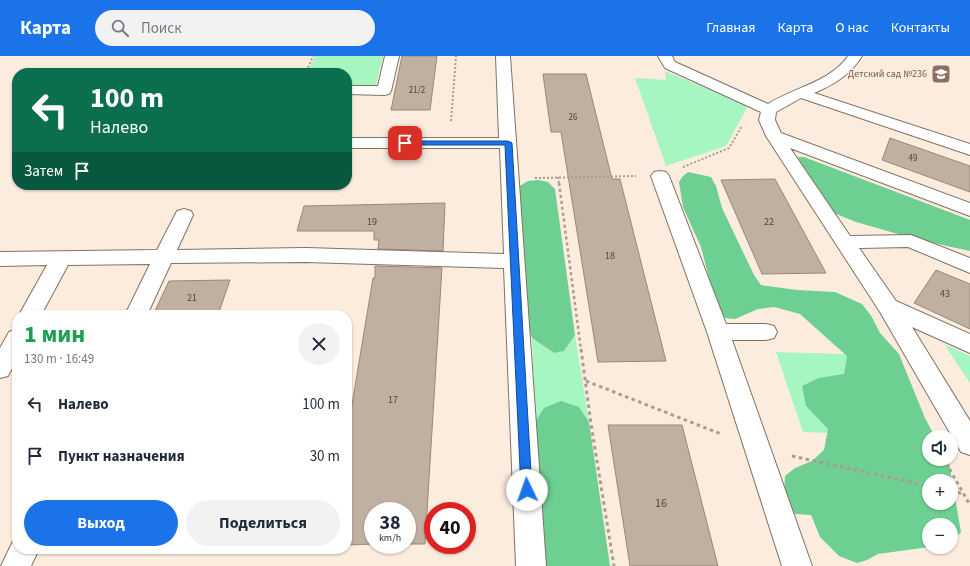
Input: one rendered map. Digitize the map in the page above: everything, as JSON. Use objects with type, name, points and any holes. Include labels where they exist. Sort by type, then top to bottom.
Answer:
[{"type":"street","points":[[352,90],[384,91],[392,56]]},
{"type":"street","points":[[503,56],[531,566]]},
{"type":"street","points":[[665,56],[664,57],[670,65],[769,110]]},
{"type":"street","points":[[769,110],[788,98],[827,82],[850,64],[855,56]]},
{"type":"street","points":[[802,93],[970,150]]},
{"type":"street","points":[[769,110],[768,120],[774,136],[888,307],[970,444]]},
{"type":"street","points":[[774,136],[970,210]]},
{"type":"street","points":[[352,143],[508,143]]},
{"type":"street","points":[[660,176],[718,332],[797,566]]},
{"type":"street","points":[[138,310],[184,215]]},
{"type":"street","points":[[845,242],[911,241],[970,266]]},
{"type":"street","points":[[0,259],[306,255],[514,262]]},
{"type":"street","points":[[33,310],[62,258]]},
{"type":"street","points":[[888,307],[970,344]]},
{"type":"street","points":[[718,332],[766,332]]},
{"type":"street","points":[[0,368],[12,347]]},
{"type":"street","points":[[16,566],[22,554]]},
{"type":"path","points":[[307,68],[313,56]]},
{"type":"path","points":[[449,143],[456,56]]},
{"type":"path","points":[[510,178],[660,176]]},
{"type":"path","points":[[558,177],[585,380],[614,566]]},
{"type":"path","points":[[585,380],[757,448],[922,484]]},
{"type":"path","points":[[948,466],[970,505]]},
{"type":"path","points":[[958,493],[964,494]]},
{"type":"green space","points":[[315,56],[383,56],[376,85],[352,85],[352,68],[310,68]]},
{"type":"green space","points":[[665,71],[748,106],[726,146],[666,166],[635,78],[666,80]]},
{"type":"green space","points":[[798,157],[804,157],[970,220],[970,251],[919,240],[856,222],[829,211],[803,170]]},
{"type":"green space","points":[[688,172],[711,177],[716,186],[722,208],[754,275],[761,285],[797,290],[835,292],[862,304],[872,317],[880,333],[899,354],[931,430],[922,430],[922,466],[950,466],[951,474],[922,474],[922,510],[957,510],[961,532],[958,535],[958,518],[922,518],[922,548],[878,554],[857,563],[839,556],[820,537],[811,515],[795,514],[784,499],[785,476],[795,468],[812,461],[824,450],[828,429],[806,406],[802,386],[819,378],[844,374],[847,356],[800,314],[774,307],[758,309],[735,319],[725,318],[715,301],[701,247],[683,207],[679,182]]},
{"type":"green space","points":[[538,180],[548,182],[555,189],[575,335],[564,351],[554,353],[532,338],[524,312],[518,187],[528,181]]},
{"type":"green space","points":[[575,335],[589,422],[579,407],[535,422],[532,338],[554,353],[564,351]]},
{"type":"green space","points":[[944,344],[970,356],[970,383]]},
{"type":"green space","points":[[776,352],[872,355],[911,436],[803,432]]},
{"type":"green space","points":[[561,401],[579,407],[589,422],[610,566],[538,566],[535,422],[544,408]]},
{"type":"building","points":[[402,56],[437,56],[430,110],[391,110]]},
{"type":"building","points":[[543,74],[586,74],[612,179],[620,179],[666,361],[598,362],[561,132],[551,132]]},
{"type":"building","points":[[890,138],[970,166],[970,192],[882,160]]},
{"type":"building","points":[[775,179],[826,273],[762,274],[721,180]]},
{"type":"building","points":[[445,203],[443,251],[378,249],[379,240],[374,240],[374,231],[297,231],[304,206]]},
{"type":"building","points":[[375,266],[442,268],[428,502],[424,502],[424,544],[416,544],[416,502],[364,502],[364,544],[352,545],[352,405],[373,278],[375,278]]},
{"type":"building","points":[[936,270],[970,284],[970,329],[914,303]]},
{"type":"building","points":[[230,280],[220,310],[155,310],[169,281]]},
{"type":"building","points":[[608,425],[682,425],[718,566],[630,566]]},
{"type":"place","name":"Детский сад №236","points":[[941,74]]},
{"type":"route","points":[[405,143],[508,143],[527,490]]}]
